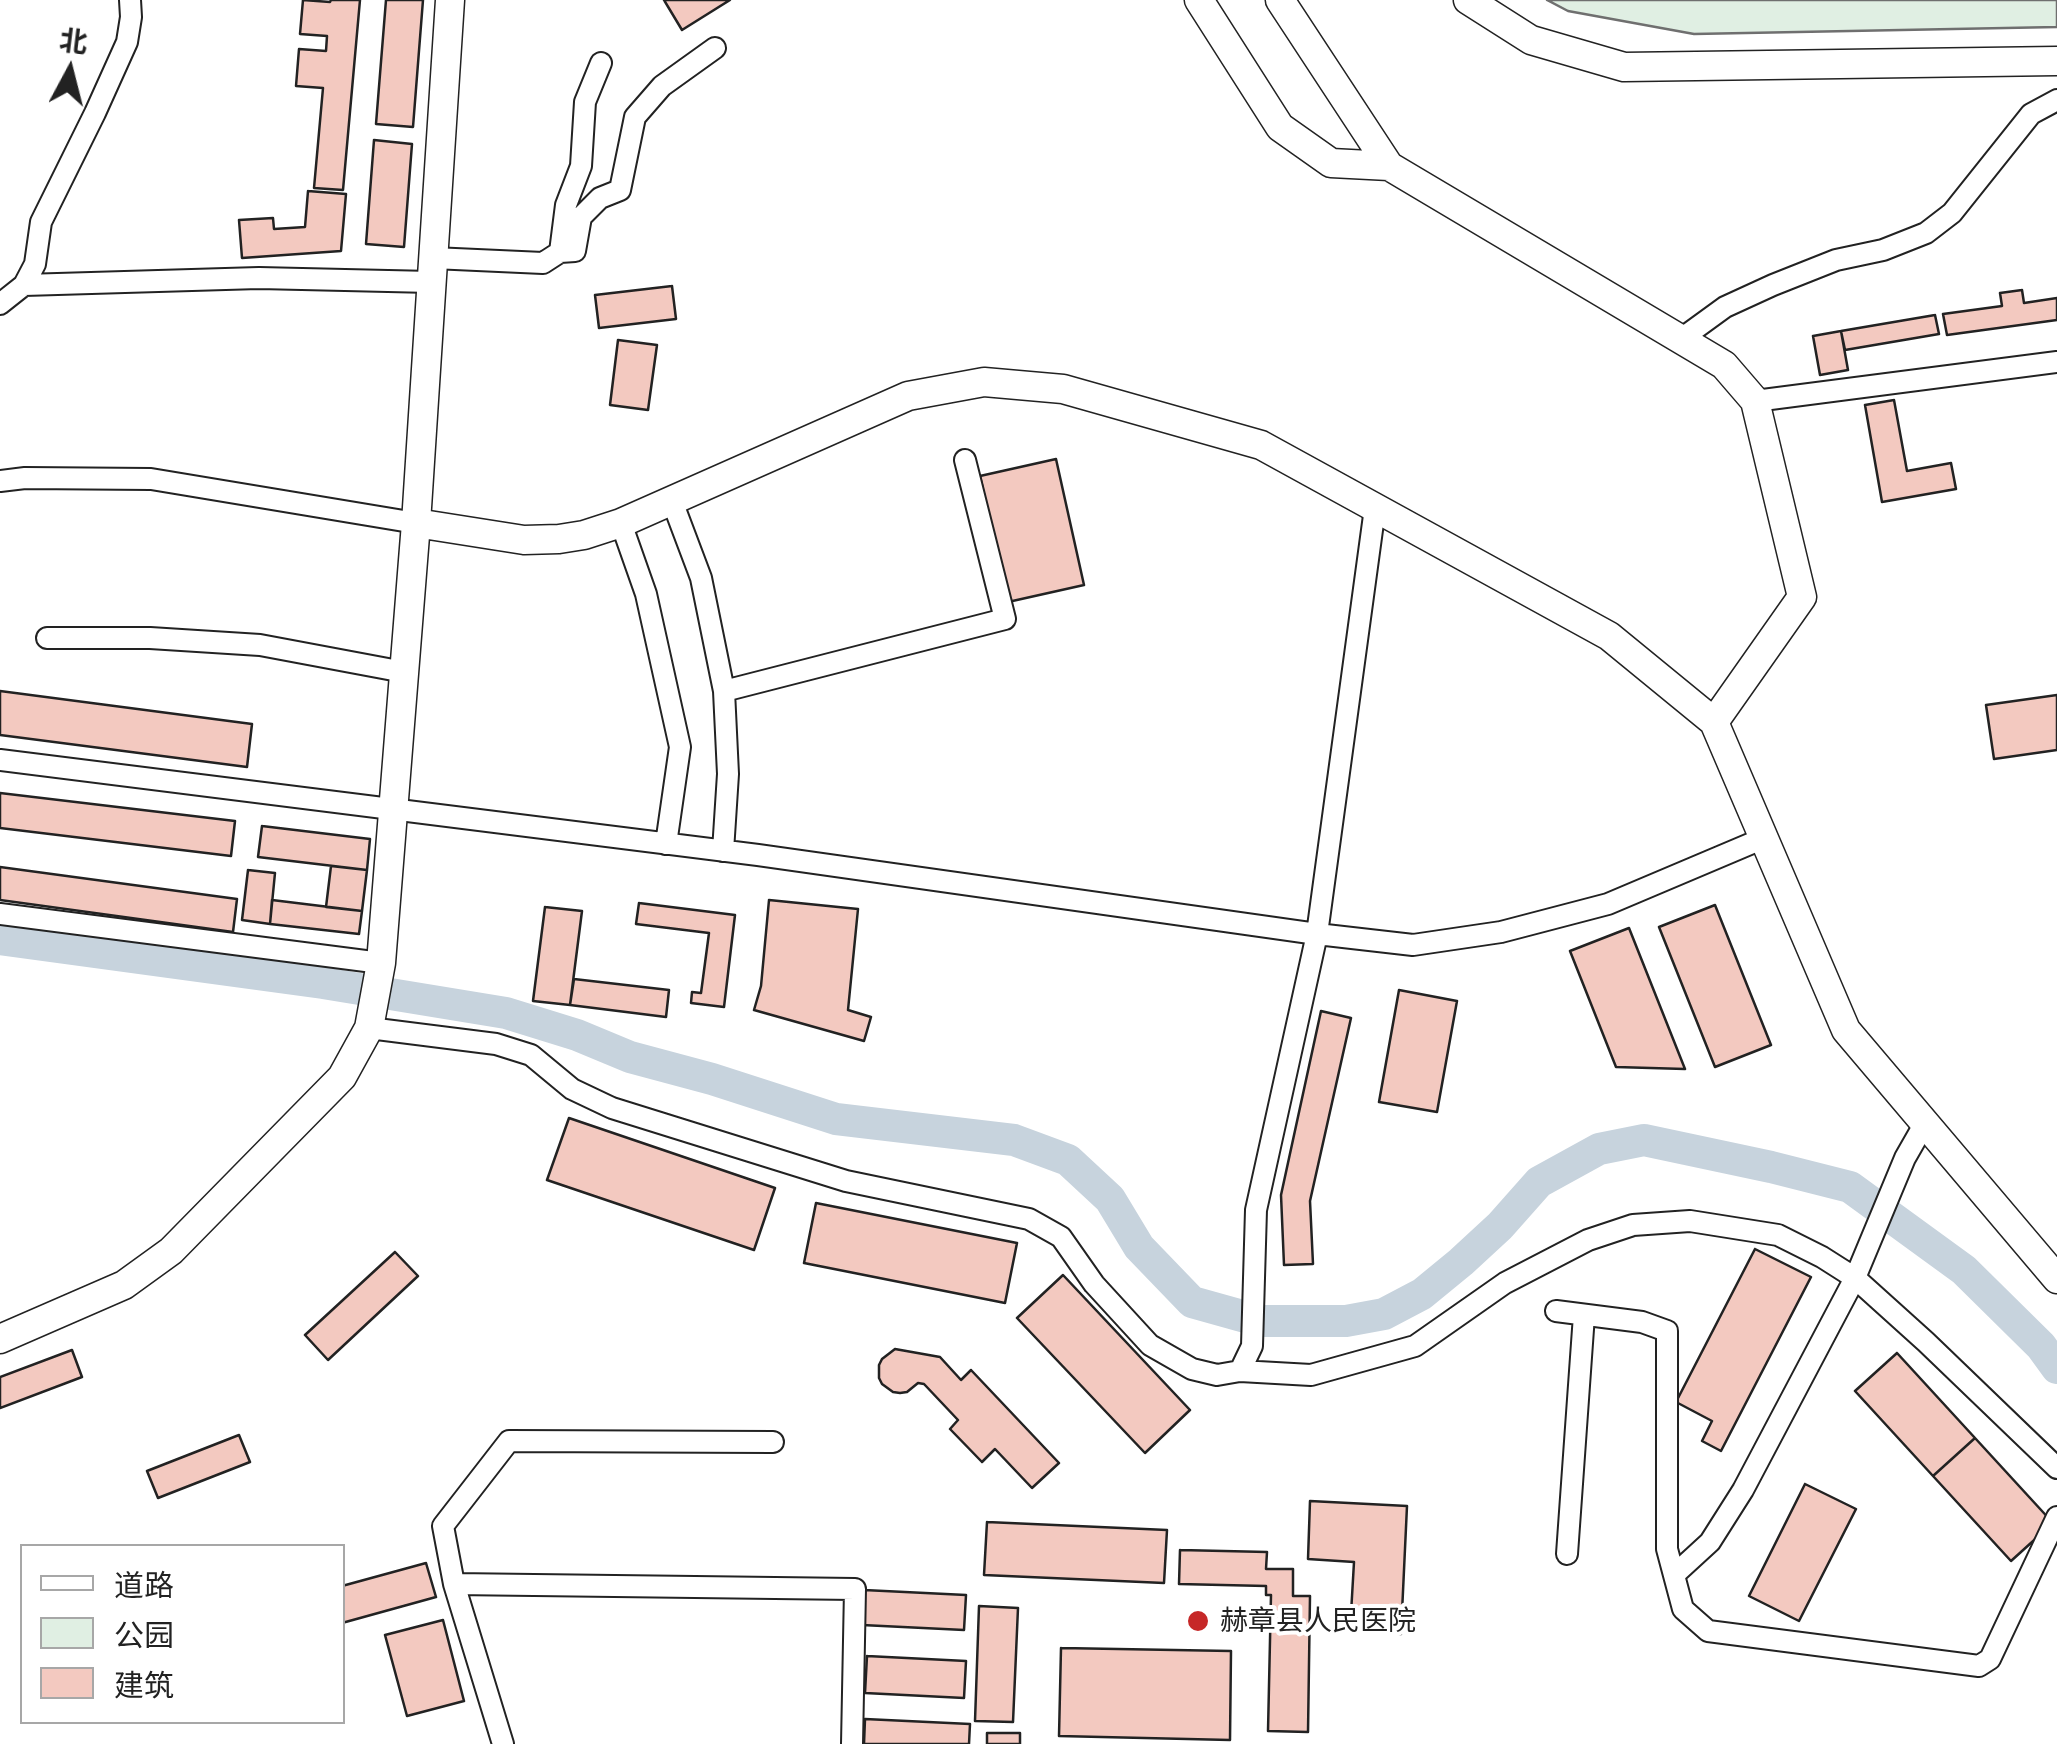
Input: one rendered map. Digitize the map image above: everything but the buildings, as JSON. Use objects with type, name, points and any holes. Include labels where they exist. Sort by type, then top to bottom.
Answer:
[{"type":"main road","points":[[0,1339],[124,1285],[171,1251],[342,1076],[371,1017],[380,968],[416,523],[450,0]]},
{"type":"main road","points":[[1200,0],[1280,127],[1331,163],[1389,166]]},
{"type":"main road","points":[[1280,0],[1389,166],[1724,365],[1755,401],[1802,598],[1714,722]]},
{"type":"main road","points":[[1468,0],[1530,40],[1624,67],[2057,61]]},
{"type":"main road","points":[[416,523],[524,540],[584,536],[622,523],[908,396],[984,382],[1063,389],[1261,446],[1609,636],[1714,722],[1846,1030],[2057,1279]]},
{"type":"street","points":[[0,304],[24,286],[35,264],[41,222],[126,42],[130,0]]},
{"type":"street","points":[[24,286],[543,263],[560,252],[575,251],[581,217],[600,198],[620,190],[635,117],[662,86],[715,48]]},
{"type":"street","points":[[560,252],[566,205],[581,166],[586,102],[601,63]]},
{"type":"street","points":[[1680,339],[1724,307],[1773,285],[1836,260],[1883,250],[1926,233],[1952,213],[2031,114],[2057,100]]},
{"type":"street","points":[[1755,401],[2057,362]]},
{"type":"street","points":[[724,691],[1005,619],[965,460]]},
{"type":"street","points":[[0,482],[25,478],[151,479],[416,523]]},
{"type":"street","points":[[672,501],[701,578],[724,691],[728,774],[723,851]]},
{"type":"street","points":[[1240,1372],[1252,1346],[1256,1210],[1318,934],[1375,508]]},
{"type":"street","points":[[622,523],[646,594],[680,747],[666,844]]},
{"type":"street","points":[[47,638],[150,638],[260,645],[404,672]]},
{"type":"street","points":[[0,760],[723,851],[1413,945],[1501,932],[1608,904],[1764,838]]},
{"type":"street","points":[[0,914],[380,968]]},
{"type":"street","points":[[371,1017],[532,1055],[572,1090],[612,1108],[846,1182],[1029,1220],[1060,1237],[1094,1284],[1150,1345],[1192,1369],[1217,1376],[1240,1372],[1311,1375],[1415,1346],[1504,1283],[1588,1240],[1633,1225],[1690,1221],[1778,1235],[1855,1278],[2057,1468]]},
{"type":"street","points":[[1674,1576],[1710,1542],[1744,1490],[1855,1278],[1905,1158],[1925,1123]]},
{"type":"street","points":[[1556,1311],[1642,1322],[1667,1331],[1667,1550],[1684,1609],[1708,1631],[1980,1666],[1990,1659],[2057,1517]]},
{"type":"street","points":[[1567,1554],[1584,1315]]},
{"type":"street","points":[[503,1744],[454,1584],[443,1526],[509,1441],[774,1442]]},
{"type":"street","points":[[454,1584],[855,1589],[852,1744]]},
{"type":"green space","points":[[1547,0],[2057,0],[2057,27],[1694,34],[1568,11]]},
{"type":"waterway","points":[[0,939],[323,983],[506,1013],[577,1035],[630,1057],[836,1119],[1014,1140],[1068,1160],[1110,1199],[1139,1247],[1192,1302],[1260,1321],[1346,1321],[1384,1314],[1422,1294],[1461,1262],[1539,1182],[1599,1149],[1644,1140],[1850,1187],[1964,1270],[2041,1346],[2057,1368]]},
{"type":"place","name":"赫章县人民医院","points":[[1198,1621]]}]
